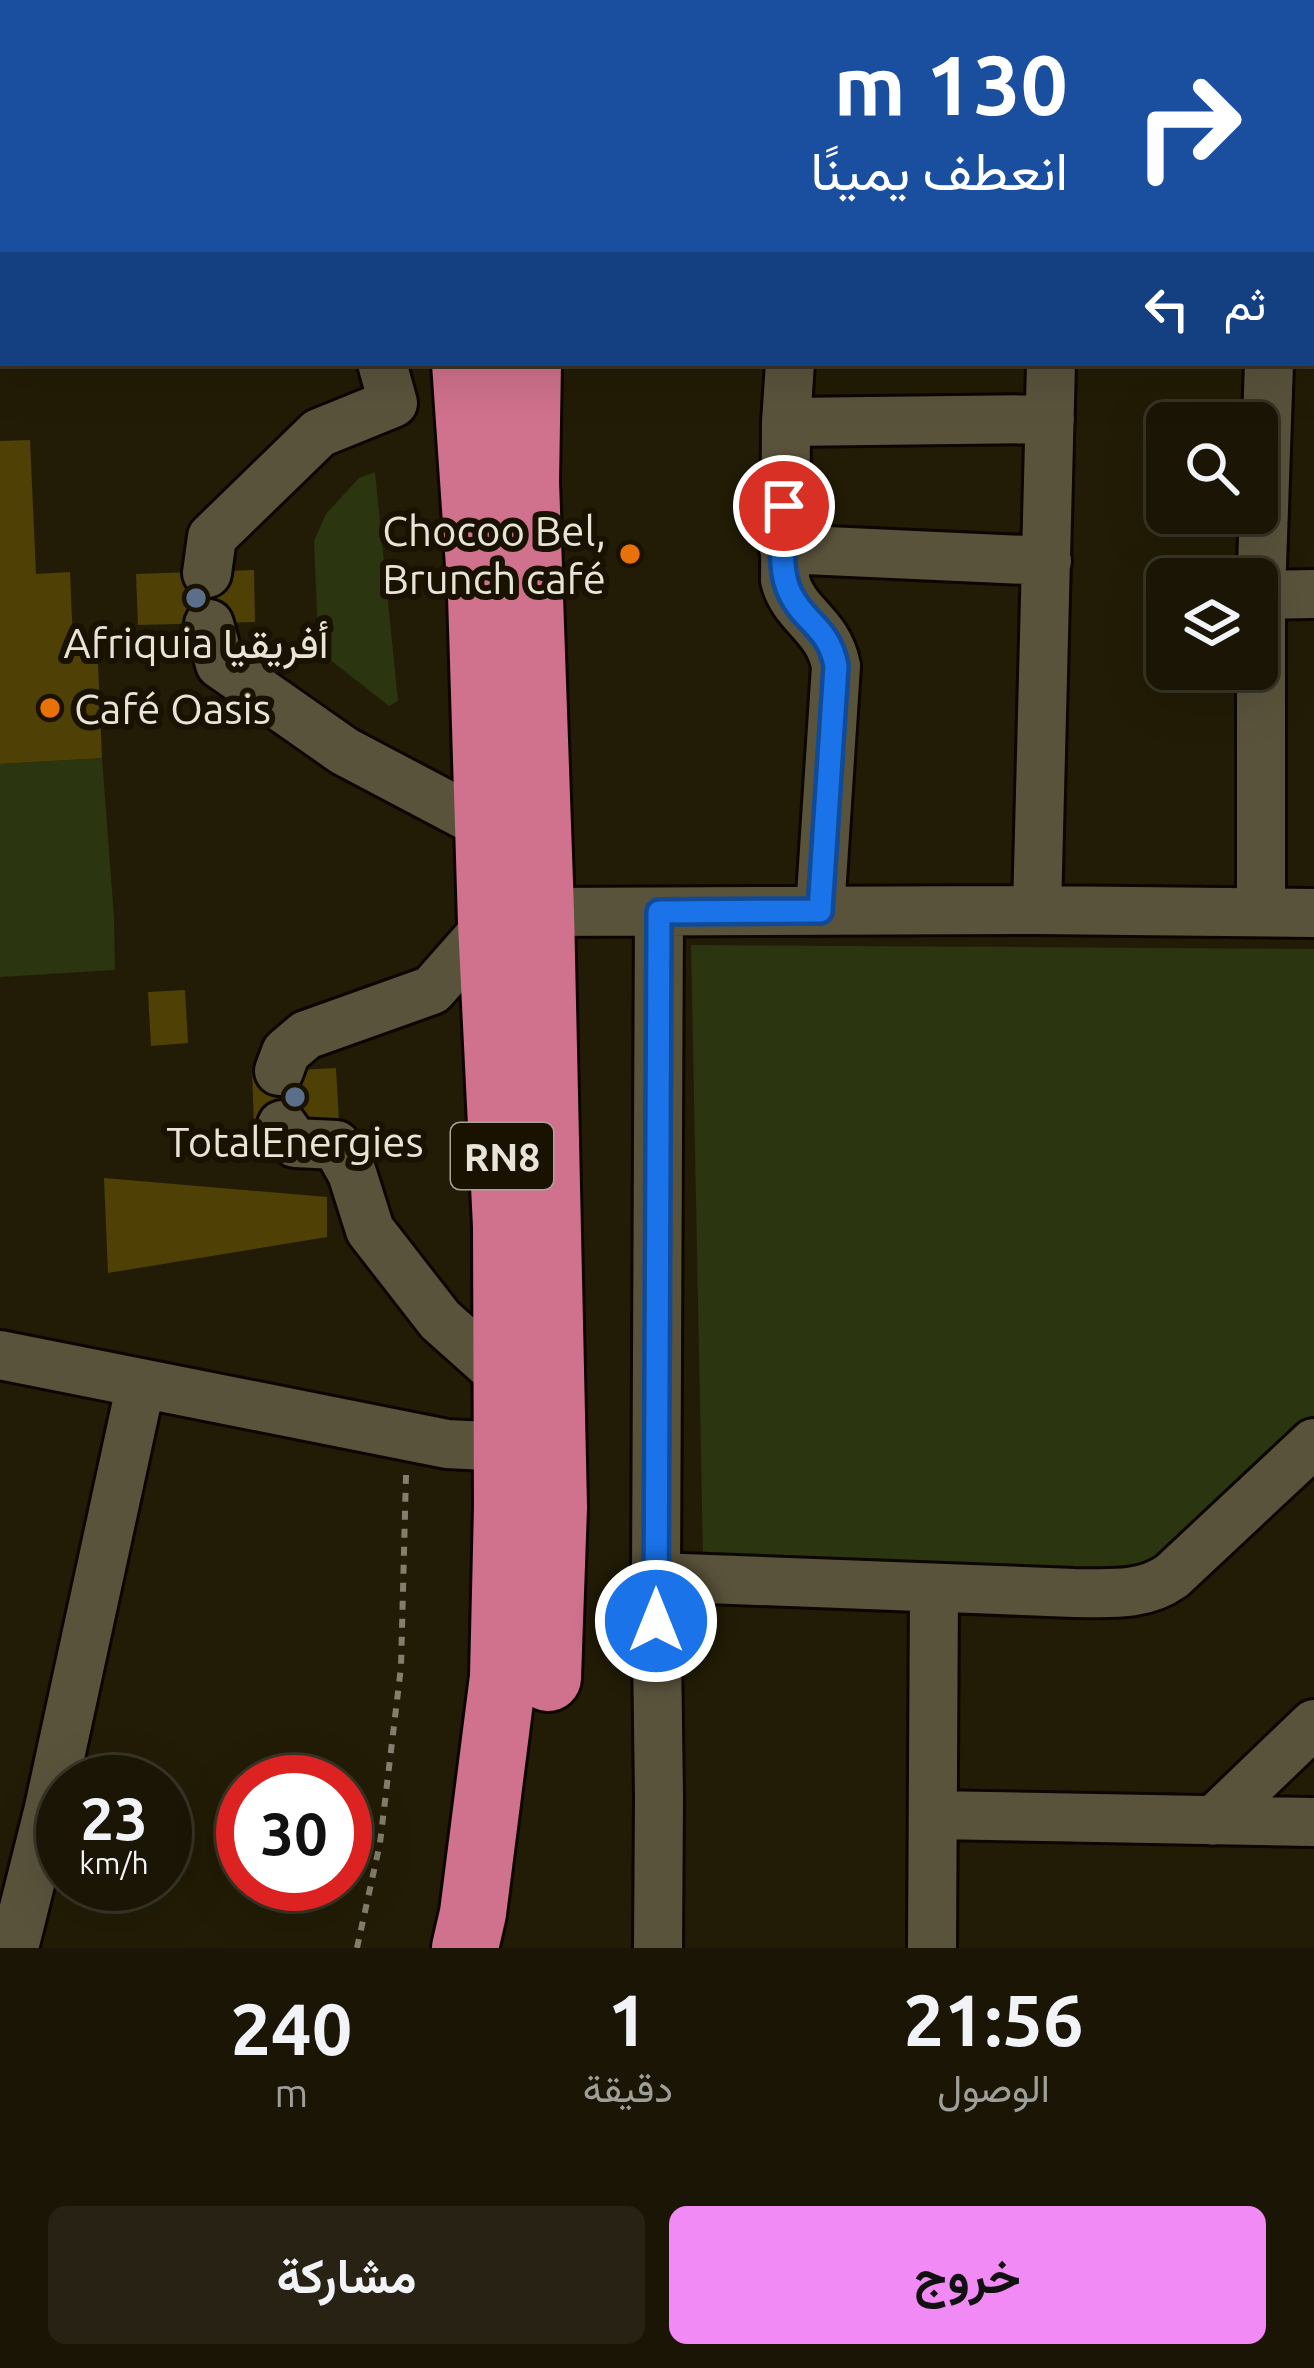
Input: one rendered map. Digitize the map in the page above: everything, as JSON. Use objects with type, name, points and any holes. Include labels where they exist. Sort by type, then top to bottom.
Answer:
[{"type":"highway","name":"RN8","points":[[465,366],[482,595],[488,827],[516,918],[554,1507],[548,1678],[505,1948]]},
{"type":"highway","name":"RN8","points":[[465,1948],[503,1677],[506,1226],[528,366]]},
{"type":"street","points":[[790,366],[784,549],[788,590],[821,630],[836,666],[820,911]]},
{"type":"street","points":[[1037,910],[1051,366]]},
{"type":"street","points":[[1262,558],[1269,366]]},
{"type":"street","points":[[207,573],[212,537],[319,433],[388,383]]},
{"type":"street","points":[[786,422],[1050,419]]},
{"type":"street","points":[[784,549],[1047,561]]},
{"type":"street","points":[[1278,595],[1314,594]]},
{"type":"street","points":[[209,625],[220,664],[344,751],[488,827]]},
{"type":"street","points":[[1261,690],[1261,912]]},
{"type":"street","points":[[658,1948],[659,912]]},
{"type":"street","points":[[280,1071],[286,1052],[306,1035],[432,990],[516,918],[659,912],[1314,913]]},
{"type":"street","points":[[282,1125],[295,1143],[335,1145],[352,1173],[370,1230],[440,1320],[505,1378]]},
{"type":"street","points":[[0,1355],[447,1444],[506,1447]]},
{"type":"street","points":[[14,1948],[141,1384]]},
{"type":"street","points":[[656,1577],[1139,1592],[1160,1585],[1195,1557],[1314,1443]]},
{"type":"street","points":[[932,1948],[934,1588]]},
{"type":"street","points":[[1213,1821],[1314,1724]]},
{"type":"street","points":[[934,1815],[1314,1822]]},
{"type":"path","points":[[357,1948],[380,1844],[401,1667],[406,1466]]},
{"type":"green space","points":[[375,472],[398,701],[389,706],[324,655],[318,637],[314,541],[326,514],[359,478]]},
{"type":"green space","points":[[102,758],[115,970],[0,977],[0,764]]},
{"type":"green space","points":[[691,945],[1314,949],[1314,1440],[1149,1576],[703,1556]]},
{"type":"building","name":"Café Oasis","points":[[30,440],[36,574],[70,572],[73,643],[97,641],[102,758],[0,764],[0,441]]},
{"type":"building","name":"Afriquia أفريقيا","points":[[254,570],[255,622],[138,625],[136,574]]},
{"type":"building","points":[[185,990],[188,1043],[151,1046],[148,992]]},
{"type":"building","name":"TotalEnergies","points":[[336,1068],[339,1122],[254,1126],[252,1072]]},
{"type":"building","points":[[104,1178],[327,1197],[327,1237],[108,1273]]},
{"type":"place","name":"Chocoo Bel, Brunch café","points":[[630,554]]},
{"type":"place","name":"Afriquia أفريقيا","points":[[196,598]]},
{"type":"place","name":"Café Oasis","points":[[50,708]]},
{"type":"place","name":"TotalEnergies","points":[[295,1097]]},
{"type":"route","points":[[656,1621],[659,912],[820,911],[836,666],[821,630],[788,590],[784,506]]}]
